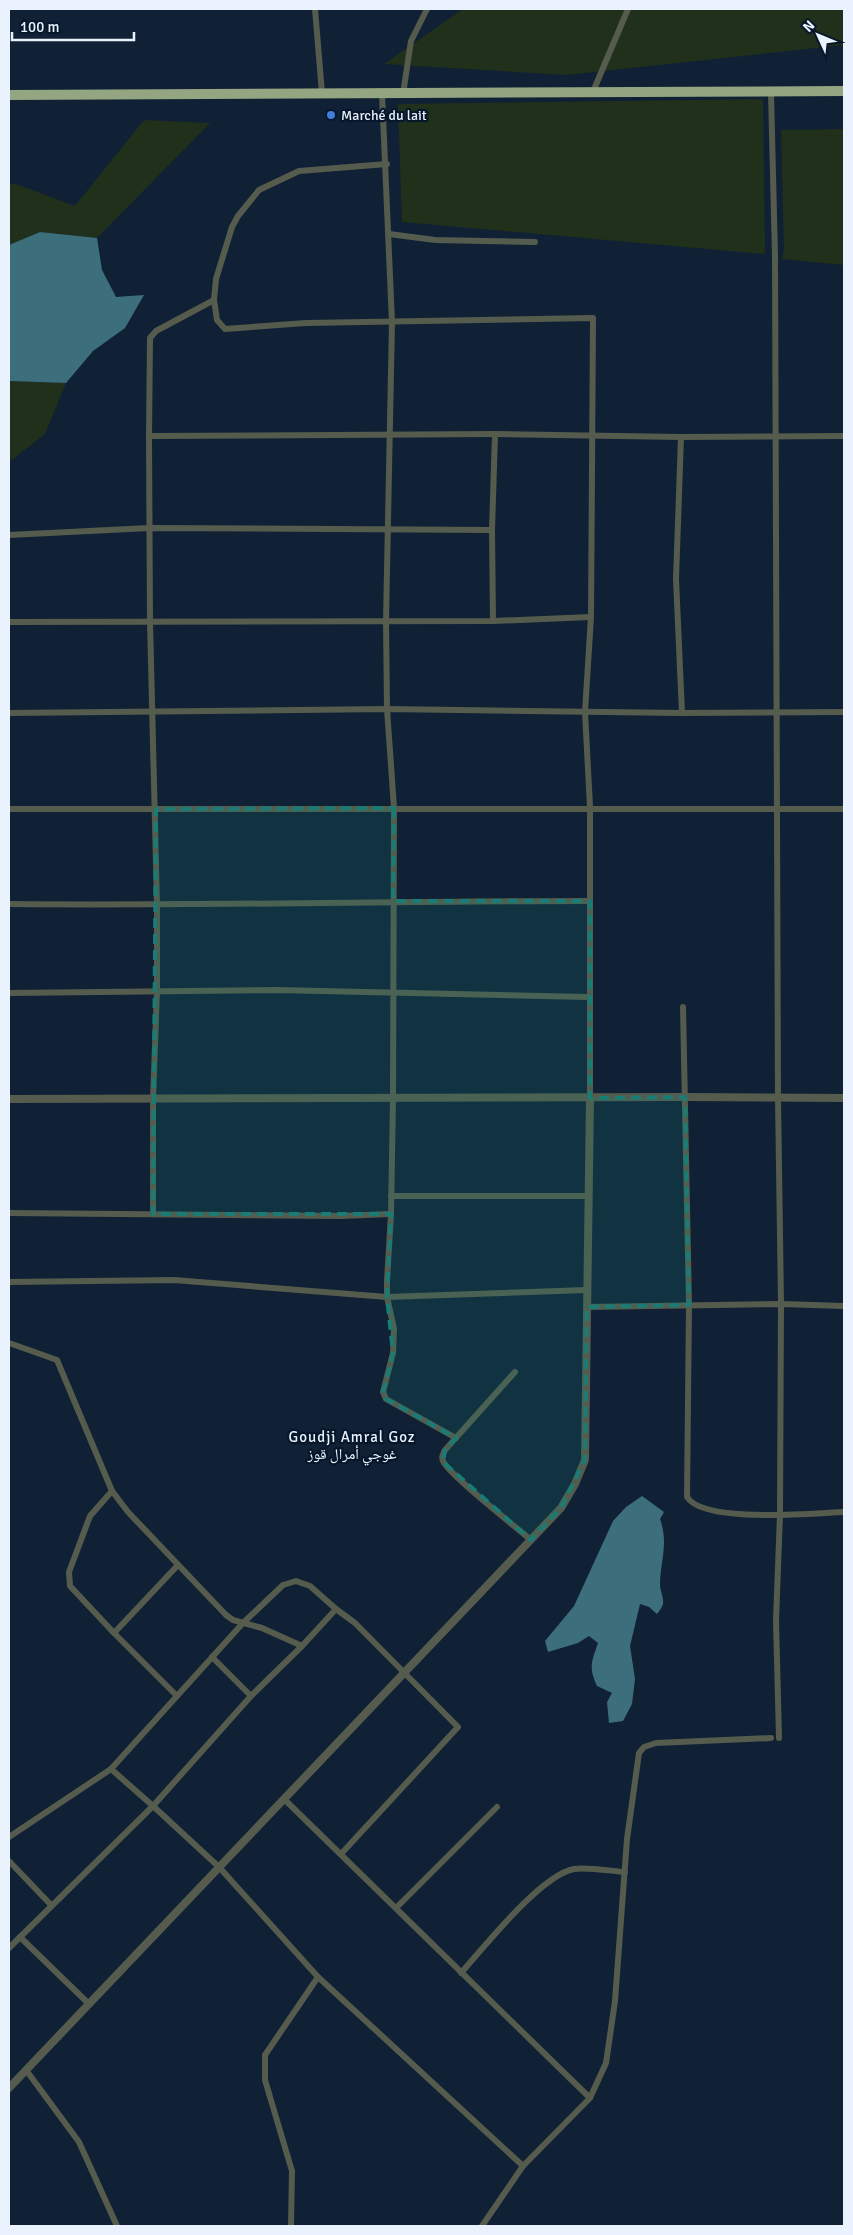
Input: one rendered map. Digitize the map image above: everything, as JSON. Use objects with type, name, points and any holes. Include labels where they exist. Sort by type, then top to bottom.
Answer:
[{"type":"highway","points":[[9,95],[592,94],[844,91]]},
{"type":"street","points":[[315,9],[322,93]]},
{"type":"street","points":[[403,94],[411,41],[427,9]]},
{"type":"street","points":[[592,94],[628,9]]},
{"type":"street","points":[[771,93],[776,256],[778,1098],[781,1304],[780,1514],[776,1621],[779,1738]]},
{"type":"street","points":[[382,94],[387,164],[392,322],[386,621],[387,708],[394,808],[392,901],[393,1099],[387,1297],[394,1329],[393,1353],[383,1392],[386,1399],[456,1438]]},
{"type":"street","points":[[9,2088],[561,1508],[575,1484],[585,1460],[590,1098],[588,997],[590,807],[585,712],[591,617],[593,318],[306,323],[224,329],[217,320],[214,300],[216,279],[232,227],[238,216],[259,190],[299,171],[387,164]]},
{"type":"street","points":[[389,234],[435,240],[534,242]]},
{"type":"street","points":[[153,1214],[153,1099],[158,992],[156,808],[150,622],[150,338],[156,331],[214,300]]},
{"type":"street","points":[[149,436],[495,434],[681,437],[844,436]]},
{"type":"street","points":[[493,621],[492,530],[495,434]]},
{"type":"street","points":[[681,437],[676,580],[682,713]]},
{"type":"street","points":[[9,535],[150,528],[492,530]]},
{"type":"street","points":[[9,622],[493,621],[591,617]]},
{"type":"street","points":[[9,713],[387,708],[682,713],[844,712]]},
{"type":"street","points":[[9,809],[590,807],[777,810],[844,809]]},
{"type":"street","points":[[9,904],[157,905],[392,901],[590,901]]},
{"type":"street","points":[[9,993],[277,990],[588,997]]},
{"type":"street","points":[[683,1007],[689,1305],[688,1497],[694,1504],[727,1514],[844,1512]]},
{"type":"street","points":[[9,1099],[844,1098]]},
{"type":"street","points":[[391,1196],[588,1196]]},
{"type":"street","points":[[9,1213],[340,1216],[391,1214]]},
{"type":"street","points":[[9,1282],[174,1280],[387,1297],[587,1290]]},
{"type":"street","points":[[587,1307],[781,1304],[844,1306]]},
{"type":"street","points":[[9,1343],[57,1360],[112,1491],[128,1512],[226,1615],[243,1623],[262,1628],[302,1646]]},
{"type":"street","points":[[515,1372],[445,1450],[442,1456],[443,1462],[462,1481],[531,1540]]},
{"type":"street","points":[[112,1491],[87,1522],[69,1572],[68,1580],[70,1586],[114,1634],[177,1696]]},
{"type":"street","points":[[114,1634],[178,1565]]},
{"type":"street","points":[[9,1837],[111,1769],[243,1623],[283,1586],[296,1582],[310,1586],[355,1623],[458,1728],[341,1854]]},
{"type":"street","points":[[9,1948],[153,1806],[251,1696],[302,1646],[336,1609]]},
{"type":"street","points":[[212,1657],[251,1696]]},
{"type":"street","points":[[482,2226],[523,2166],[590,2098],[606,2063],[615,2001],[625,1872],[639,1753],[644,1747],[656,1743],[771,1738]]},
{"type":"street","points":[[111,1769],[219,1867],[318,1977],[523,2166]]},
{"type":"street","points":[[284,1799],[397,1907],[461,1973],[590,2098]]},
{"type":"street","points":[[397,1907],[497,1807]]},
{"type":"street","points":[[9,1861],[51,1905]]},
{"type":"street","points":[[461,1973],[518,1909],[559,1877],[574,1869],[625,1872]]},
{"type":"street","points":[[20,1937],[89,2004]]},
{"type":"street","points":[[291,2226],[292,2171],[265,2080],[264,2068],[266,2055],[318,1977]]},
{"type":"street","points":[[26,2070],[79,2142],[117,2226]]},
{"type":"highlighted area","points":[[394,808],[393,901],[590,901],[590,1098],[685,1097],[689,1305],[587,1307],[585,1460],[561,1508],[531,1540],[443,1462],[445,1450],[456,1438],[386,1399],[383,1392],[393,1353],[387,1297],[391,1214],[153,1214],[156,809]]},
{"type":"green space","points":[[463,9],[844,9],[844,45],[566,75],[384,64]]},
{"type":"green space","points":[[763,99],[765,254],[402,222],[398,104]]},
{"type":"green space","points":[[144,120],[210,123],[97,238],[40,232],[9,245],[9,184],[16,184],[75,206]]},
{"type":"green space","points":[[844,129],[844,265],[782,259],[784,249],[781,130]]},
{"type":"green space","points":[[9,381],[66,383],[45,434],[9,462]]},
{"type":"water","points":[[40,232],[97,238],[102,270],[116,297],[144,295],[125,328],[93,351],[66,383],[9,381],[9,245]]},
{"type":"water","points":[[642,1496],[664,1512],[660,1519],[664,1536],[660,1576],[663,1604],[657,1614],[649,1607],[640,1604],[630,1646],[635,1679],[632,1704],[623,1721],[609,1723],[607,1702],[612,1693],[597,1686],[592,1669],[598,1643],[589,1636],[578,1643],[548,1652],[545,1641],[574,1606],[613,1521],[626,1507]]},
{"type":"place","name":"Marché du lait","points":[[331,115]]},
{"type":"district","name":"Goudji Amral Goz غوجي أمرال قوز","points":[[352,1446]]}]
